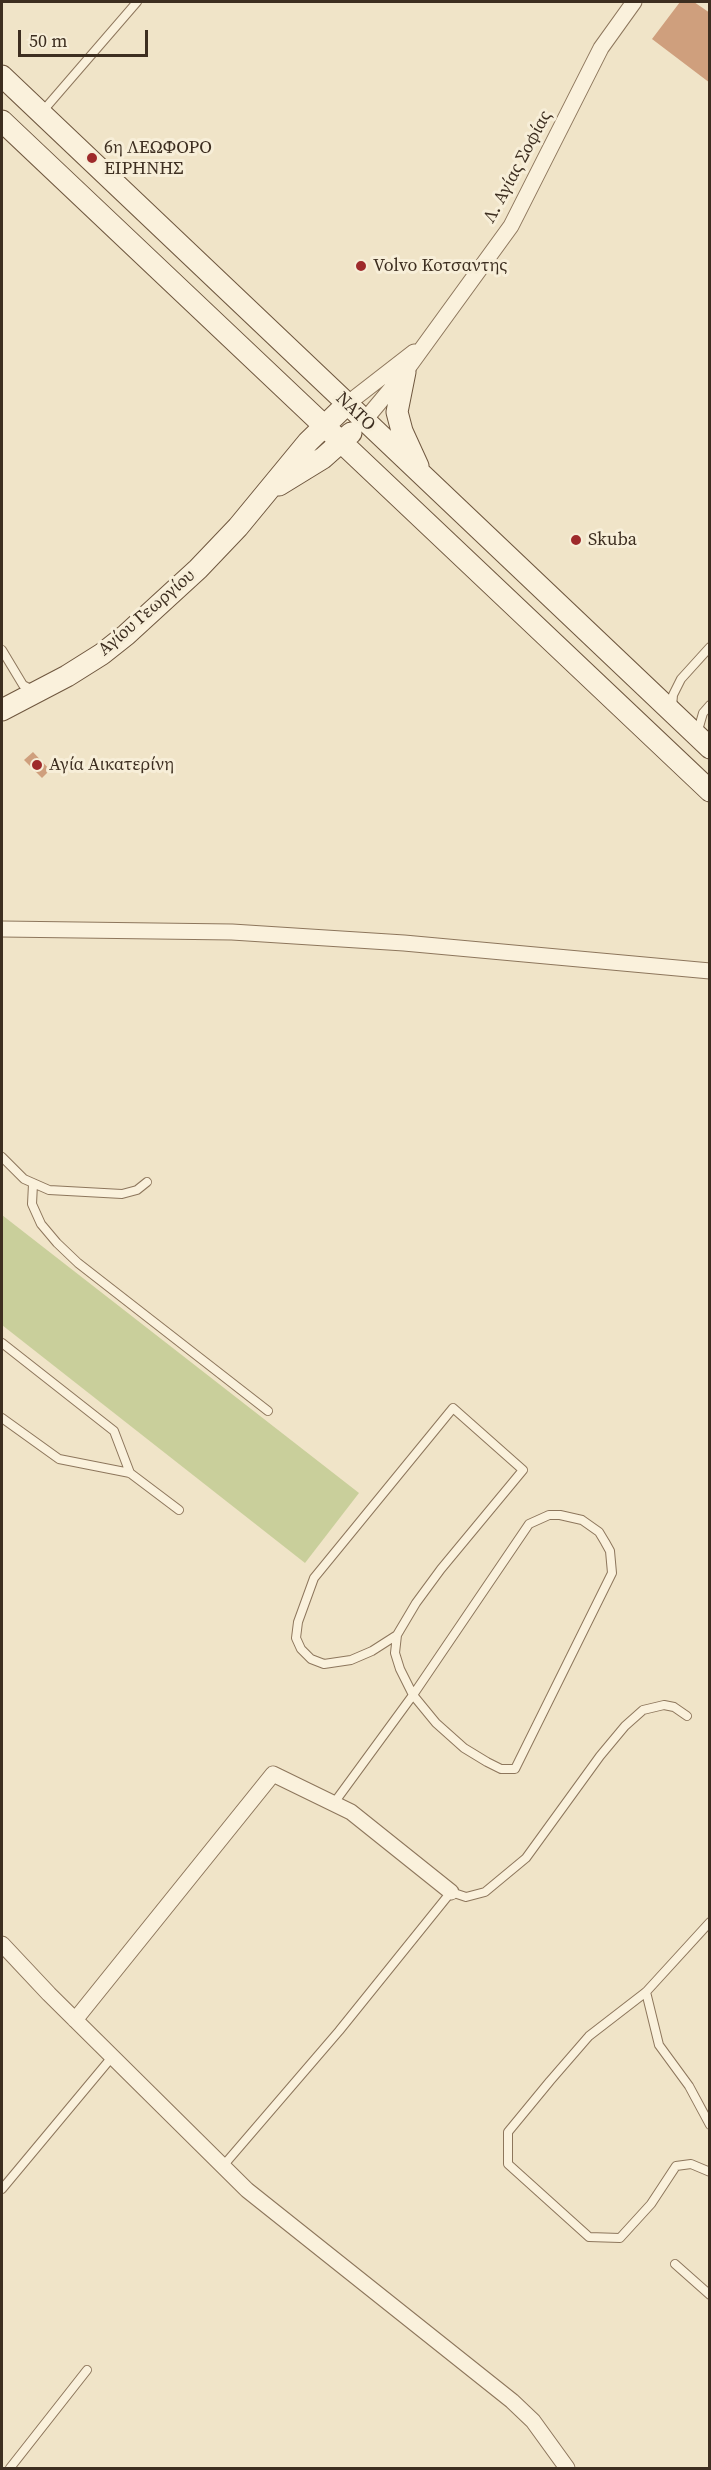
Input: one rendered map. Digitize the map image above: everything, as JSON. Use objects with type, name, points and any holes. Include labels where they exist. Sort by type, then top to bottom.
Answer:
[{"type":"main road","name":"ΝΑΤΟ","points":[[2,76],[703,741]]},
{"type":"main road","name":"ΝΑΤΟ","points":[[2,121],[710,791]]},
{"type":"main road","points":[[405,372],[397,412],[402,431],[424,477]]},
{"type":"main road","name":"Αγίου Γεωργίου","points":[[2,710],[38,692],[102,654],[126,635],[198,569],[271,490],[324,426],[347,404]]},
{"type":"main road","name":"Αγίου Γεωργίου","points":[[271,490],[342,443],[364,421]]},
{"type":"street","name":"Λ. Αγίας Σοφίας","points":[[364,421],[405,372],[511,226],[601,48],[633,2]]},
{"type":"street","name":"Λ. Αγίας Σοφίας","points":[[347,404],[426,343]]},
{"type":"street","points":[[2,929],[232,932],[404,943],[710,971]]},
{"type":"street","points":[[75,2020],[273,1774],[351,1812],[451,1892]]},
{"type":"street","points":[[2,1944],[75,2020],[223,2166],[297,2231],[512,2401],[533,2421],[567,2469]]},
{"type":"lane","points":[[41,114],[137,2]]},
{"type":"lane","points":[[674,714],[671,701],[681,679],[710,647]]},
{"type":"lane","points":[[2,650],[23,686],[38,692]]},
{"type":"lane","points":[[703,741],[703,713],[710,705]]},
{"type":"lane","points":[[2,1157],[33,1184],[49,1190],[122,1194],[137,1190],[147,1182]]},
{"type":"lane","points":[[33,1184],[32,1204],[41,1224],[57,1243],[78,1263],[268,1411]]},
{"type":"lane","points":[[2,1343],[114,1431],[130,1473]]},
{"type":"lane","points":[[334,1803],[413,1695],[528,1524],[538,1518],[560,1515],[582,1520],[599,1532],[610,1551],[612,1573],[515,1769],[501,1768],[464,1748],[436,1723],[413,1695],[395,1653],[397,1635],[441,1569],[523,1470],[453,1408],[314,1578],[298,1622],[296,1638],[301,1649],[311,1659],[324,1664],[351,1660],[372,1651],[397,1635]]},
{"type":"lane","points":[[2,1418],[59,1459],[130,1473],[179,1510]]},
{"type":"lane","points":[[223,2166],[339,2031],[451,1892],[466,1897],[485,1892],[526,1858],[600,1756],[625,1726],[643,1710],[664,1706],[674,1707],[687,1716]]},
{"type":"lane","points":[[710,1922],[646,1992],[589,2036],[508,2132],[508,2164],[589,2237],[620,2238],[651,2204],[676,2166],[691,2164],[710,2172]]},
{"type":"lane","points":[[646,1992],[659,2045],[689,2086],[710,2124]]},
{"type":"lane","points":[[2,2189],[112,2057]]},
{"type":"lane","points":[[675,2264],[710,2295]]},
{"type":"lane","points":[[10,2469],[87,2370]]},
{"type":"green space","points":[[2,1215],[359,1493],[305,1563],[2,1325]]},
{"type":"building","points":[[680,2],[694,2],[710,13],[710,83],[652,39]]},
{"type":"building","name":"Αγία Αικατερίνη","points":[[33,752],[50,770],[42,778],[24,760]]},
{"type":"place","name":"6η ΛΕΩΦΟΡΟ ΕΙΡΗΝΗΣ","points":[[92,158]]},
{"type":"place","name":"Volvo Κοτσαντης","points":[[361,266]]},
{"type":"place","name":"Skuba","points":[[576,540]]},
{"type":"place","name":"Αγία Αικατερίνη","points":[[37,765]]}]
